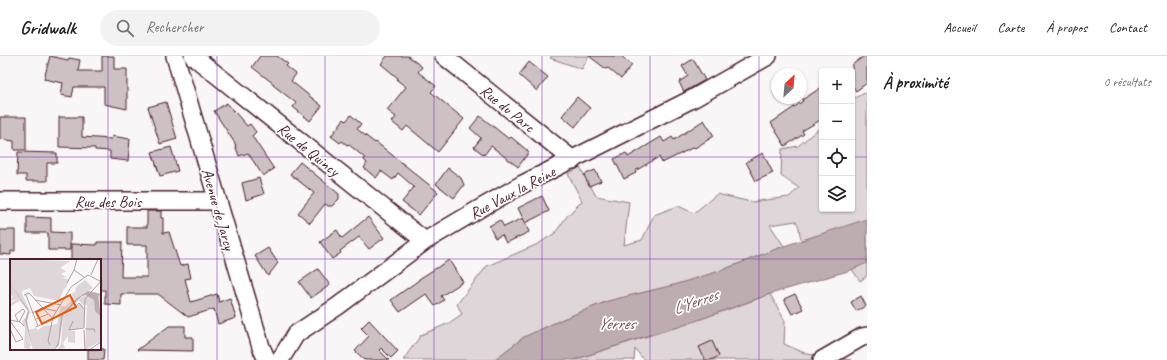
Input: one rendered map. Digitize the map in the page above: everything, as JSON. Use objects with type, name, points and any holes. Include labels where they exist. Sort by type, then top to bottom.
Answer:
[{"type":"street","name":"Avenue de Jarcy","points":[[175,56],[260,347],[267,360]]},
{"type":"street","name":"Rue de Quincy","points":[[193,56],[424,241]]},
{"type":"street","name":"Rue du Parc","points":[[444,56],[573,160]]},
{"type":"street","name":"Rue Vaux la Reine","points":[[280,360],[296,334],[338,306],[424,241],[517,188],[694,98],[768,56]]},
{"type":"street","name":"Rue des Bois","points":[[0,201],[217,201]]},
{"type":"street","points":[[822,360],[862,337],[867,336]]},
{"type":"shaded area","points":[[551,56],[589,56],[582,69],[550,58]]},
{"type":"shaded area","points":[[867,92],[867,276],[860,281],[842,255],[819,235],[802,240],[796,221],[770,225],[784,246],[720,271],[674,285],[608,301],[524,337],[494,360],[403,360],[421,335],[449,323],[462,314],[457,304],[487,266],[538,244],[555,233],[567,216],[582,201],[568,174],[580,167],[596,196],[629,202],[624,245],[642,240],[654,215],[678,206],[694,213],[717,194],[751,202],[789,197],[799,188],[781,176],[782,149],[798,146],[819,128],[819,212],[855,212],[855,98]]},
{"type":"shaded area","points":[[770,294],[785,321],[784,344],[807,354],[851,360],[644,360],[635,349],[634,360],[574,360],[697,320]]},
{"type":"water","name":"Yerres","points":[[867,219],[867,263],[851,270],[770,294],[679,327],[658,332],[574,360],[494,360],[524,337],[608,301],[674,285],[720,271],[784,246]]},
{"type":"building","points":[[50,56],[68,60],[69,58],[80,60],[78,71],[102,71],[102,56],[114,56],[114,69],[127,69],[127,109],[104,104],[104,87],[74,87],[72,97],[61,95],[63,83],[44,79]]},
{"type":"building","points":[[260,56],[277,56],[288,64],[286,66],[296,74],[291,81],[322,106],[310,121],[293,107],[296,103],[252,67]]},
{"type":"building","points":[[387,56],[408,56],[422,67],[418,72],[436,86],[431,92],[464,119],[438,152],[407,126],[403,131],[392,122],[396,117],[387,110],[406,87],[397,80],[398,78],[381,64]]},
{"type":"building","points":[[589,56],[621,56],[632,65],[621,79],[608,68],[606,69]]},
{"type":"building","points":[[864,56],[867,56],[867,83],[856,91],[855,68],[852,68],[852,65]]},
{"type":"building","points":[[693,59],[705,80],[684,92],[679,82],[688,76],[682,66]]},
{"type":"building","points":[[529,62],[548,77],[537,91],[519,75]]},
{"type":"building","points":[[819,89],[819,121],[802,131],[804,134],[785,146],[771,123],[799,104],[807,104],[807,97]]},
{"type":"building","points":[[577,97],[590,108],[575,127],[562,116]]},
{"type":"building","points":[[166,102],[177,139],[160,144],[148,107]]},
{"type":"building","points":[[227,103],[247,126],[250,124],[256,132],[252,136],[274,169],[263,176],[248,153],[239,156],[236,145],[214,111]]},
{"type":"building","points":[[351,115],[361,124],[357,129],[375,143],[376,142],[438,192],[419,215],[402,202],[414,187],[398,173],[393,180],[381,171],[376,178],[364,168],[367,163],[364,160],[365,158],[348,144],[347,145],[342,141],[340,143],[331,136],[344,119],[346,121]]},
{"type":"building","points":[[480,116],[509,139],[511,137],[529,152],[518,167],[491,146],[484,155],[474,147],[481,138],[470,128]]},
{"type":"building","points":[[0,117],[26,117],[26,150],[14,150],[14,141],[0,139]]},
{"type":"building","points":[[59,117],[82,117],[82,137],[111,139],[112,136],[130,139],[128,161],[110,159],[110,151],[95,150],[95,148],[59,147]]},
{"type":"building","points":[[704,120],[714,136],[695,148],[694,147],[662,163],[659,157],[635,171],[636,173],[624,179],[614,159],[626,153],[628,157],[661,137],[664,142],[672,137],[674,140]]},
{"type":"building","points":[[171,147],[178,171],[160,176],[152,152]]},
{"type":"building","points":[[18,152],[57,153],[57,163],[47,163],[47,181],[26,181],[26,175],[17,175]]},
{"type":"building","points":[[763,153],[773,173],[756,181],[746,162]]},
{"type":"building","points":[[300,162],[339,194],[339,199],[332,206],[325,204],[310,223],[298,213],[314,193],[290,174]]},
{"type":"building","points":[[448,168],[461,178],[464,185],[454,198],[436,184]]},
{"type":"building","points":[[595,170],[601,181],[589,186],[584,175]]},
{"type":"building","points":[[259,178],[264,194],[246,200],[242,183]]},
{"type":"building","points":[[542,196],[549,211],[525,223],[518,208]]},
{"type":"building","points":[[147,211],[161,211],[161,218],[163,218],[163,233],[169,232],[180,266],[188,264],[191,278],[185,279],[191,302],[217,294],[219,302],[230,298],[236,318],[218,324],[214,309],[188,317],[158,294],[121,294],[121,305],[105,304],[105,290],[101,290],[101,259],[71,259],[71,244],[97,245],[97,242],[122,242],[121,277],[147,277],[147,245],[127,245],[127,227],[147,227]]},
{"type":"building","points":[[27,217],[51,218],[51,232],[70,233],[70,250],[48,250],[48,233],[27,233]]},
{"type":"building","points":[[368,217],[384,238],[369,249],[359,237],[332,259],[320,242],[337,230],[342,238]]},
{"type":"building","points":[[523,218],[529,232],[506,243],[502,235],[495,238],[489,226],[500,220],[504,227]]},
{"type":"building","points":[[0,230],[15,230],[15,251],[11,251],[11,255],[0,254]]},
{"type":"building","points":[[268,248],[278,263],[268,276],[255,256]]},
{"type":"building","points":[[449,260],[463,282],[441,296],[444,300],[435,306],[426,294],[400,312],[391,300],[419,279]]},
{"type":"building","points":[[318,269],[330,285],[311,298],[299,282]]},
{"type":"building","points":[[795,294],[803,309],[792,314],[784,299]]},
{"type":"building","points":[[861,296],[866,306],[856,311],[851,302]]},
{"type":"building","points":[[369,320],[398,351],[391,358],[381,348],[379,350],[389,360],[365,360],[355,351],[369,336],[361,328]]},
{"type":"building","points":[[169,326],[185,326],[185,337],[193,337],[193,351],[137,350]]},
{"type":"building","points":[[712,341],[719,356],[711,360],[705,360],[699,347]]},
{"type":"building","points":[[104,349],[103,360],[88,360],[88,350]]},
{"type":"water label","name":"L'Yerres","points":[[695,301]]}]
